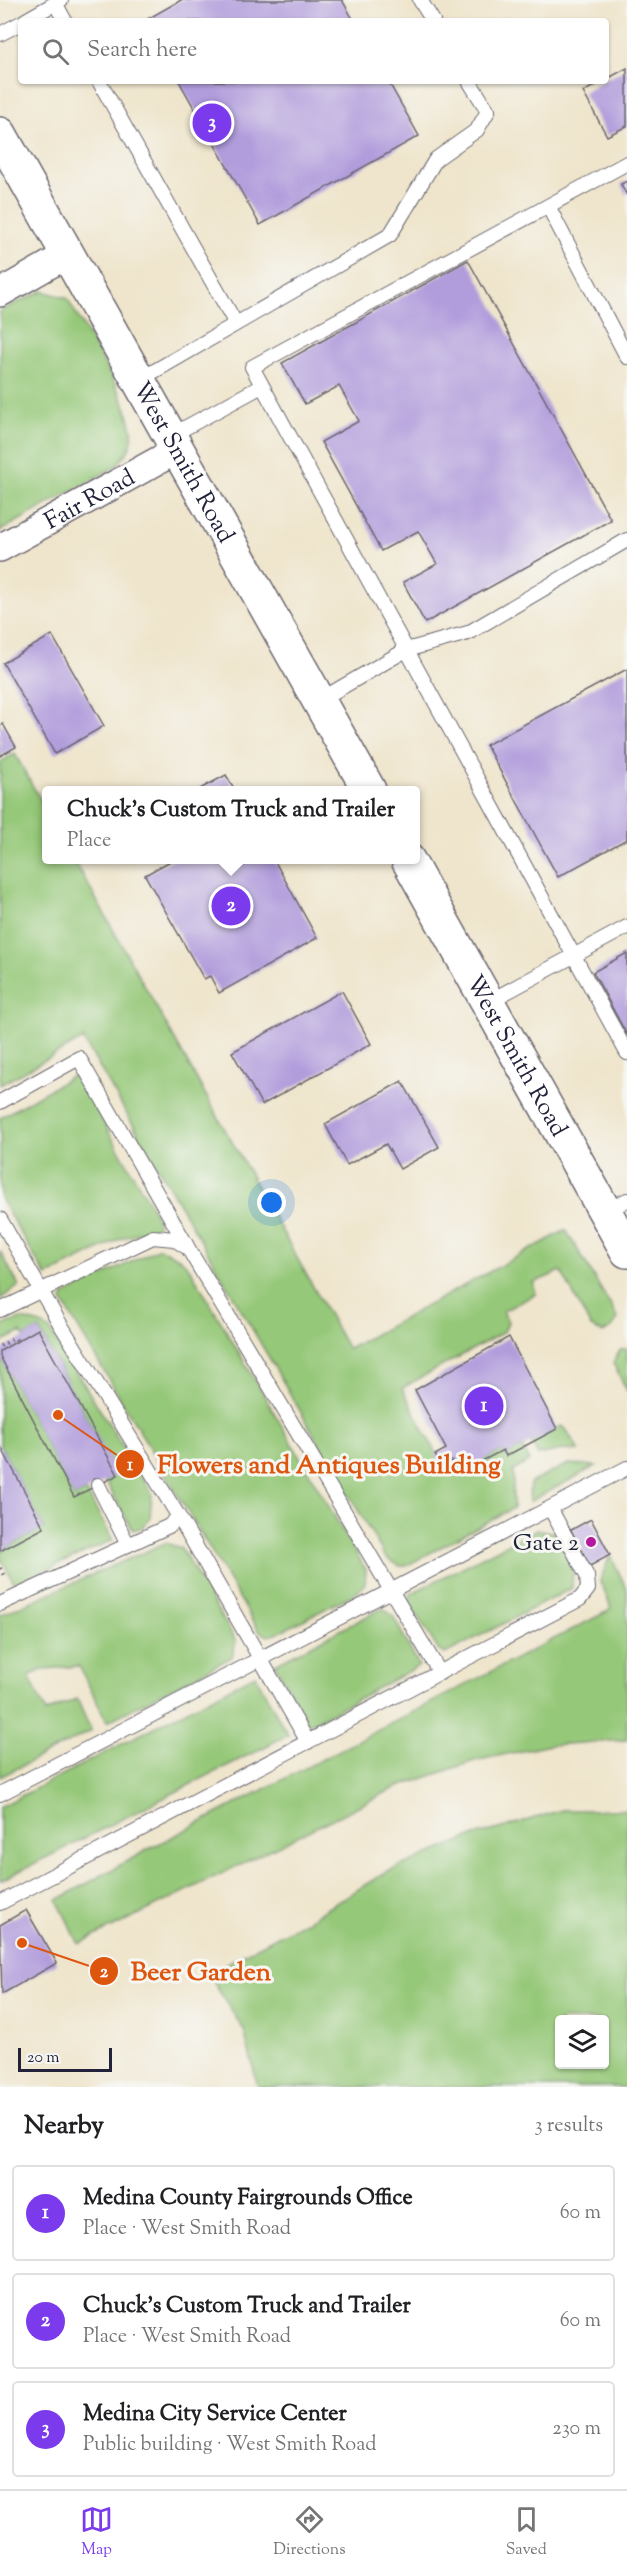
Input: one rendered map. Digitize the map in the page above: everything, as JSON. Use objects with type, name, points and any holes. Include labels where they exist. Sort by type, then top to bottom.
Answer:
[{"type":"street","name":"West Smith Road","points":[[0,134],[367,786]]},
{"type":"street","points":[[0,293],[68,254]]},
{"type":"street","name":"Fair Road","points":[[0,548],[174,443]]},
{"type":"street","name":"West Smith Road","points":[[410,864],[488,1002],[616,1206],[627,1251]]},
{"type":"lane","points":[[420,0],[431,18]]},
{"type":"lane","points":[[29,18],[58,2],[64,18]]},
{"type":"lane","points":[[0,34],[18,24]]},
{"type":"lane","points":[[101,84],[236,324]]},
{"type":"lane","points":[[138,380],[390,235],[436,159],[477,130],[488,111],[471,84]]},
{"type":"lane","points":[[627,163],[252,367],[627,1053]]},
{"type":"lane","points":[[548,206],[627,357]]},
{"type":"lane","points":[[174,443],[262,386]]},
{"type":"lane","points":[[318,701],[406,650],[468,633],[627,540]]},
{"type":"lane","points":[[488,1002],[627,927]]},
{"type":"lane","points":[[0,1102],[79,1058],[188,1248],[440,1673]]},
{"type":"lane","points":[[0,1219],[41,1291],[179,1517],[308,1742]]},
{"type":"lane","points":[[0,1310],[153,1237],[174,1239],[188,1248]]},
{"type":"lane","points":[[0,1794],[627,1468]]},
{"type":"lane","points":[[98,1485],[128,1545]]},
{"type":"lane","points":[[0,1903],[580,1599],[588,1589],[587,1575],[550,1508]]},
{"type":"lane","points":[[0,1604],[169,1526],[179,1517]]},
{"type":"path","points":[[0,1346],[15,1338],[17,1341]]},
{"type":"green space","points":[[42,291],[67,298],[118,390],[131,427],[132,440],[128,452],[115,467],[0,531],[0,311]]},
{"type":"green space","points":[[15,754],[42,803],[42,864],[76,864],[348,1349],[566,1230],[618,1318],[612,1328],[603,1333],[591,1327],[561,1271],[533,1283],[536,1294],[503,1311],[508,1322],[504,1332],[402,1388],[442,1465],[452,1461],[459,1473],[503,1450],[506,1456],[522,1447],[530,1461],[513,1471],[513,1508],[406,1566],[400,1566],[386,1558],[83,1039],[0,1085],[0,762]]},
{"type":"green space","points":[[76,1074],[155,1213],[158,1227],[120,1239],[46,1276],[0,1198],[0,1118]]},
{"type":"green space","points":[[159,1248],[181,1259],[190,1269],[366,1570],[365,1583],[358,1592],[276,1634],[268,1636],[259,1631],[62,1301],[64,1295]]},
{"type":"green space","points":[[0,1251],[19,1286],[0,1299]]},
{"type":"green space","points":[[21,1319],[41,1324],[50,1330],[152,1493],[150,1518],[143,1527],[133,1530],[105,1481],[117,1475],[39,1329],[24,1337],[21,1332],[0,1343],[0,1326]]},
{"type":"green space","points":[[627,1349],[627,1391],[613,1363],[620,1350]]},
{"type":"green space","points":[[0,1356],[74,1497],[86,1491],[113,1540],[15,1584],[0,1557],[0,1551],[44,1528],[0,1445]]},
{"type":"green space","points":[[561,1426],[566,1429],[579,1451],[562,1450],[538,1455],[531,1442]]},
{"type":"green space","points":[[568,1464],[596,1466],[529,1502],[530,1483]]},
{"type":"green space","points":[[537,1529],[558,1534],[573,1568],[572,1588],[445,1654],[439,1651],[410,1604],[410,1594]]},
{"type":"green space","points":[[165,1543],[181,1548],[236,1641],[232,1657],[107,1722],[79,1666],[44,1669],[29,1676],[46,1712],[77,1699],[91,1731],[0,1777],[0,1615]]},
{"type":"green space","points":[[610,1555],[627,1589],[627,1740],[550,1745],[474,1761],[393,1789],[79,1944],[57,1900],[149,1849],[608,1611],[611,1607],[600,1581]]},
{"type":"green space","points":[[383,1608],[393,1616],[419,1666],[309,1725],[275,1664]]},
{"type":"green space","points":[[255,1675],[288,1735],[0,1881],[0,1807]]},
{"type":"green space","points":[[562,1810],[627,1810],[627,2087],[258,2087],[244,2030],[212,1980],[216,1969],[310,1919],[386,1872],[468,1838]]},
{"type":"building","points":[[181,0],[342,0],[352,18],[149,18]]},
{"type":"building","points":[[627,68],[627,126],[607,136],[583,92],[598,84],[609,84],[609,78]]},
{"type":"building","points":[[181,84],[390,84],[419,136],[260,225]]},
{"type":"building","points":[[627,181],[627,196],[621,184]]},
{"type":"building","points":[[468,260],[611,520],[425,623],[403,582],[437,564],[418,531],[381,551],[321,442],[359,421],[339,386],[305,404],[282,363]]},
{"type":"building","points":[[52,635],[104,726],[55,754],[3,663]]},
{"type":"building","points":[[627,669],[627,839],[558,877],[486,745]]},
{"type":"building","points":[[3,724],[16,747],[0,756],[0,726]]},
{"type":"building","points":[[226,775],[233,786],[205,786]]},
{"type":"building","points":[[165,864],[276,864],[317,938],[219,993],[210,976],[204,979],[145,875]]},
{"type":"building","points":[[627,953],[627,1035],[593,972]]},
{"type":"building","points":[[342,991],[371,1044],[262,1105],[232,1052]]},
{"type":"building","points":[[402,1081],[439,1147],[400,1169],[386,1144],[347,1165],[325,1124]]},
{"type":"building","points":[[38,1329],[118,1475],[74,1497],[0,1356],[0,1351]]},
{"type":"building","points":[[509,1337],[557,1429],[506,1456],[503,1450],[459,1473],[452,1461],[442,1465],[435,1455],[446,1449],[415,1390]]},
{"type":"building","points":[[0,1445],[44,1528],[0,1551]]},
{"type":"building","name":"Gate 2","points":[[591,1519],[610,1555],[590,1566],[571,1530]]},
{"type":"building","points":[[26,1910],[57,1963],[2,1994],[0,1925]]},
{"type":"place","name":"Medina City Service Center","points":[[212,123]]},
{"type":"place","name":"Chuck's Custom Truck and Trailer","points":[[231,906]]},
{"type":"place","name":"Medina County Fairgrounds Office","points":[[484,1406]]},
{"type":"place","name":"Flowers and Antiques Building","points":[[58,1415]]},
{"type":"place","name":"Gate 2","points":[[591,1542]]},
{"type":"place","name":"Beer Garden","points":[[22,1943]]}]
